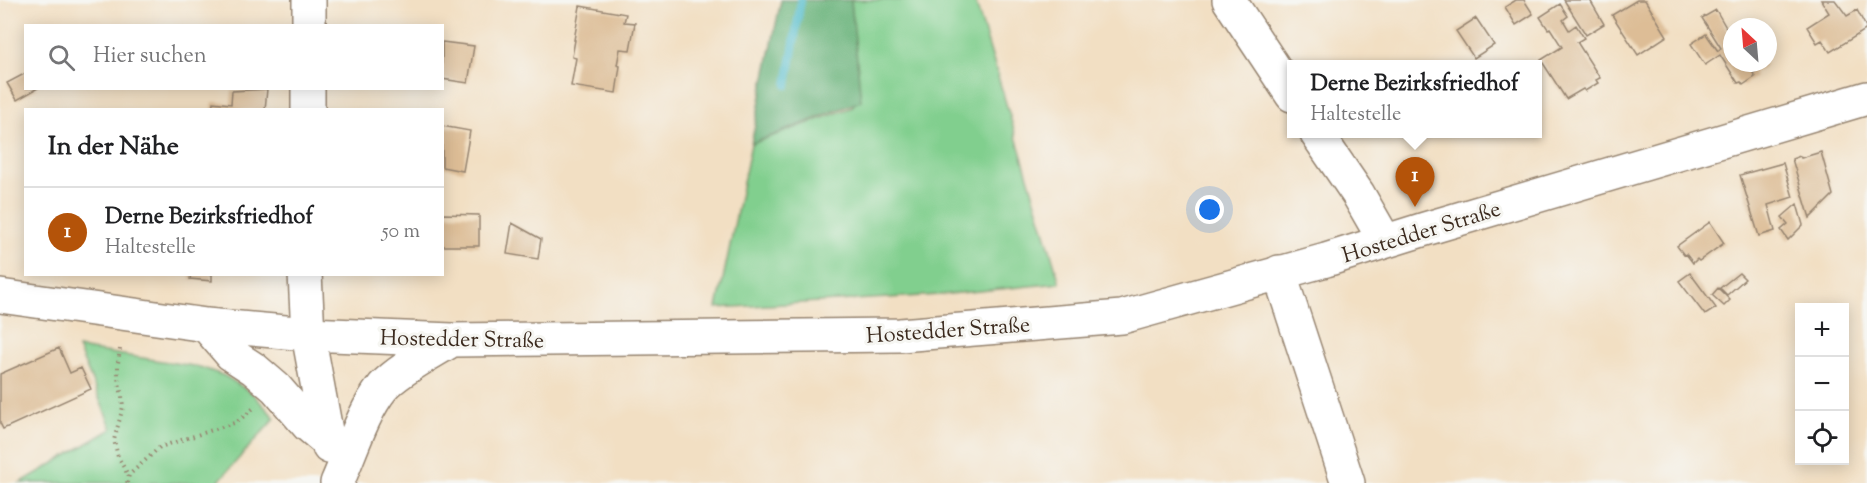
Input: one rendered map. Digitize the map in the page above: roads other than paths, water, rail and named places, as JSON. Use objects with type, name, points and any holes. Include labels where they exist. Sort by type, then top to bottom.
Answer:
[{"type":"main road","points":[[309,0],[309,24]]},
{"type":"main road","points":[[1229,0],[1287,87]]},
{"type":"main road","points":[[308,90],[308,108]]},
{"type":"main road","name":"Hostedder Straße","points":[[0,296],[206,325],[308,334],[452,340],[900,335],[1110,318],[1326,260],[1867,98]]},
{"type":"main road","points":[[1320,138],[1358,194],[1385,241]]},
{"type":"main road","points":[[1279,272],[1348,483]]},
{"type":"main road","points":[[305,276],[308,334],[337,483]]},
{"type":"main road","points":[[206,325],[231,354],[254,369],[276,388],[308,425],[328,442]]},
{"type":"main road","points":[[337,483],[373,401],[384,386],[398,373],[452,340]]},
{"type":"waterway","points":[[787,85],[801,0]]},
{"type":"place","name":"Derne Bezirksfriedhof","points":[[1415,207]]}]
